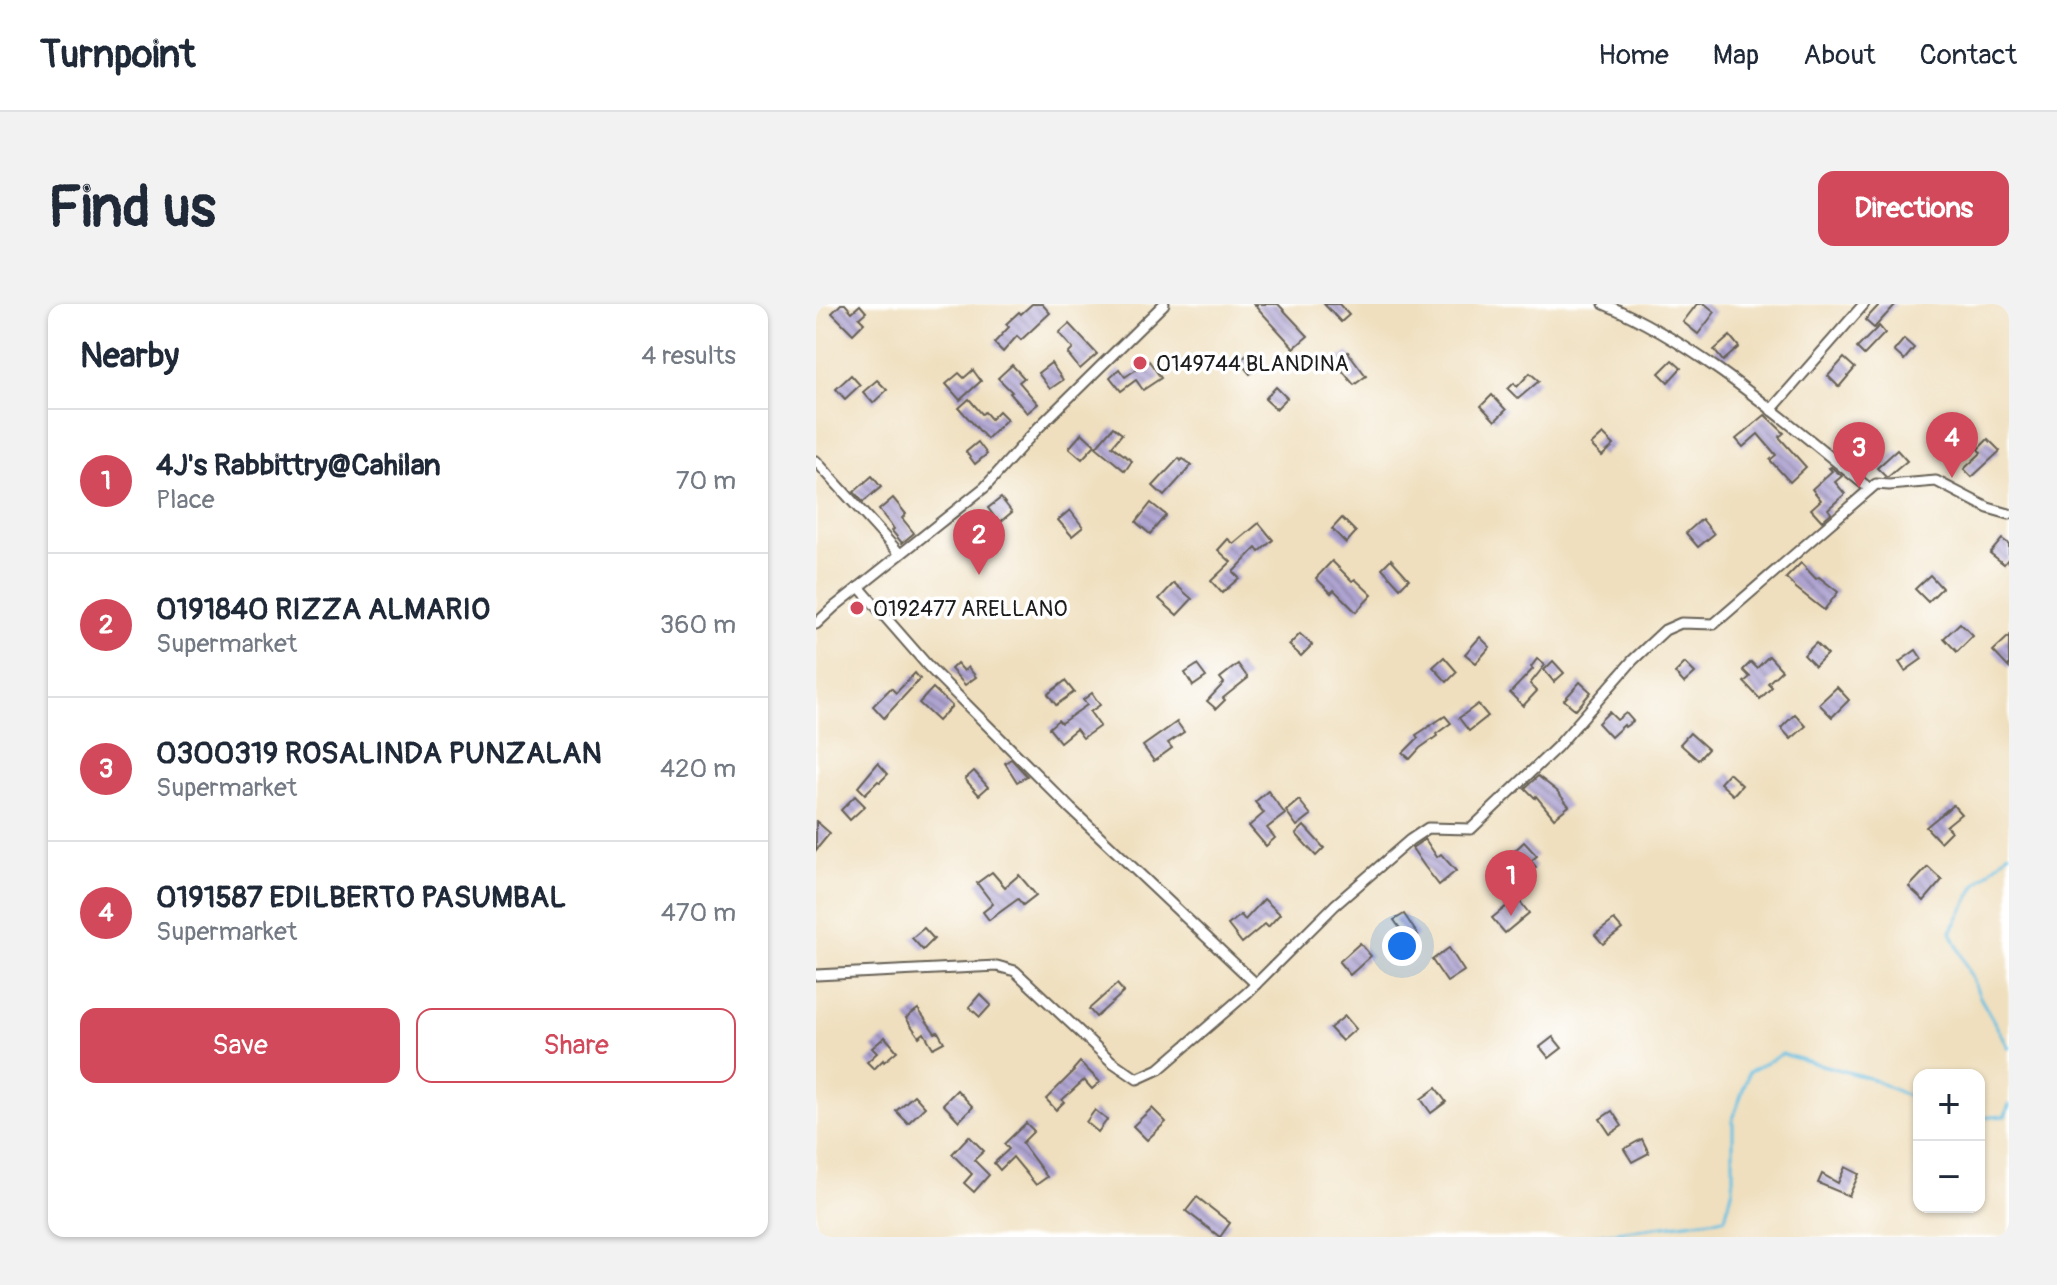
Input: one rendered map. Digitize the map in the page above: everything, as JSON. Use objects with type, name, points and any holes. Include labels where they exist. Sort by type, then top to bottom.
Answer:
[{"type":"street","points":[[816,624],[985,487],[1037,429],[1164,304]]},
{"type":"street","points":[[1604,304],[1631,315],[1707,361],[1870,489]]},
{"type":"street","points":[[1771,410],[1864,304]]},
{"type":"street","points":[[816,461],[900,554]]},
{"type":"street","points":[[816,975],[997,966],[1015,971],[1111,1061],[1137,1079],[1159,1069],[1256,984],[1335,905],[1410,840],[1428,828],[1471,829],[1557,747],[1633,660],[1665,630],[1681,623],[1714,624],[1876,484],[1936,481],[1988,508],[2009,514]]},
{"type":"street","points":[[859,587],[939,676],[1071,809],[1256,984]]},
{"type":"building","points":[[841,304],[852,312],[860,305],[866,312],[859,318],[864,323],[853,334],[832,313]]},
{"type":"building","points":[[1032,304],[1042,304],[1050,313],[1021,340],[1017,336],[1003,352],[994,343],[1009,327],[1006,324]]},
{"type":"building","points":[[1254,304],[1278,304],[1308,336],[1294,348]]},
{"type":"building","points":[[1324,304],[1339,304],[1349,315],[1341,322]]},
{"type":"building","points":[[1697,304],[1705,304],[1715,312],[1698,334],[1683,322]]},
{"type":"building","points":[[1880,304],[1896,304],[1874,328],[1865,320]]},
{"type":"building","points":[[1069,324],[1097,354],[1080,369],[1068,354],[1073,349],[1059,333]]},
{"type":"building","points":[[1879,326],[1885,333],[1864,355],[1857,348]]},
{"type":"building","points":[[1730,336],[1739,347],[1723,361],[1714,350]]},
{"type":"building","points":[[1904,339],[1914,348],[1904,360],[1894,351]]},
{"type":"building","points":[[1250,351],[1261,364],[1250,374],[1239,361]]},
{"type":"building","points":[[1348,352],[1366,376],[1354,385],[1335,362]]},
{"type":"building","points":[[1844,358],[1855,368],[1839,387],[1828,376]]},
{"type":"building","points":[[1672,360],[1681,368],[1668,382],[1659,373]]},
{"type":"building","points":[[1149,361],[1161,378],[1143,390],[1136,380],[1121,391],[1110,377],[1119,369],[1125,377]]},
{"type":"building","points":[[1051,363],[1063,380],[1050,389],[1038,373]]},
{"type":"building","points":[[1012,365],[1024,378],[1019,382],[1038,404],[1027,413],[998,378]]},
{"type":"building","points":[[973,370],[981,381],[960,400],[946,384],[959,373],[964,378]]},
{"type":"building","points":[[1530,373],[1539,381],[1518,399],[1508,389],[1514,383],[1517,387]]},
{"type":"building","points":[[851,375],[860,385],[845,399],[836,389]]},
{"type":"building","points":[[877,380],[887,390],[873,403],[863,392]]},
{"type":"building","points":[[1276,387],[1287,398],[1276,409],[1265,399]]},
{"type":"building","points":[[1492,395],[1506,410],[1495,421],[1481,406]]},
{"type":"building","points":[[969,399],[991,419],[999,411],[1007,419],[987,439],[959,408]]},
{"type":"building","points":[[1765,415],[1784,433],[1779,437],[1806,467],[1790,482],[1770,460],[1776,455],[1758,434],[1743,447],[1736,439]]},
{"type":"building","points":[[1113,427],[1122,434],[1112,446],[1132,461],[1125,471],[1096,447]]},
{"type":"building","points":[[1082,433],[1095,445],[1082,459],[1069,448]]},
{"type":"building","points":[[1603,434],[1614,445],[1602,456],[1591,445]]},
{"type":"building","points":[[1988,439],[2000,451],[1972,477],[1964,469],[1981,453],[1978,449]]},
{"type":"building","points":[[978,442],[987,454],[975,464],[966,452]]},
{"type":"building","points":[[1897,450],[1907,461],[1886,477],[1877,468]]},
{"type":"building","points":[[1179,458],[1192,465],[1164,496],[1153,486]]},
{"type":"building","points":[[1831,467],[1842,476],[1835,482],[1845,494],[1828,509],[1831,513],[1822,521],[1811,509],[1821,500],[1812,489],[1832,471]]},
{"type":"building","points":[[872,476],[881,487],[863,502],[854,492]]},
{"type":"building","points":[[893,498],[906,514],[902,518],[914,533],[902,543],[879,510]]},
{"type":"building","points":[[1001,498],[1012,512],[999,523],[988,508]]},
{"type":"building","points":[[1151,503],[1166,515],[1150,534],[1136,522]]},
{"type":"building","points":[[1070,510],[1083,527],[1072,536],[1058,520]]},
{"type":"building","points":[[1342,518],[1356,532],[1346,543],[1332,529]]},
{"type":"building","points":[[1702,519],[1714,534],[1698,547],[1686,533]]},
{"type":"building","points":[[1259,523],[1273,540],[1259,552],[1256,548],[1233,572],[1239,578],[1222,593],[1211,581],[1231,562],[1218,550],[1228,539],[1234,544]]},
{"type":"building","points":[[2002,539],[2009,544],[2009,558],[2004,564],[1990,553]]},
{"type":"building","points":[[1391,559],[1409,579],[1400,588],[1382,568]]},
{"type":"building","points":[[1332,561],[1372,595],[1356,612],[1334,590],[1331,593],[1316,578]]},
{"type":"building","points":[[1801,563],[1816,579],[1819,577],[1838,592],[1824,610],[1786,578]]},
{"type":"building","points":[[1930,575],[1942,588],[1928,602],[1915,589]]},
{"type":"building","points":[[1174,583],[1192,599],[1177,615],[1159,599]]},
{"type":"building","points":[[1960,623],[1973,636],[1957,652],[1944,638]]},
{"type":"building","points":[[1300,634],[1312,645],[1301,656],[1289,645]]},
{"type":"building","points":[[2009,636],[2009,668],[1993,651]]},
{"type":"building","points":[[1480,637],[1490,647],[1476,663],[1465,654]]},
{"type":"building","points":[[1816,643],[1827,654],[1815,666],[1804,655]]},
{"type":"building","points":[[1916,650],[1922,659],[1905,671],[1899,662]]},
{"type":"building","points":[[1769,656],[1782,670],[1768,683],[1772,687],[1760,699],[1744,682],[1750,677],[1743,670],[1751,662],[1757,668]]},
{"type":"building","points":[[1444,657],[1457,672],[1447,682],[1433,667]]},
{"type":"building","points":[[1537,659],[1545,665],[1530,684],[1537,691],[1523,706],[1510,693],[1533,669],[1531,667]]},
{"type":"building","points":[[1553,661],[1564,673],[1554,682],[1544,670]]},
{"type":"building","points":[[957,663],[964,671],[968,667],[976,677],[965,685],[951,669]]},
{"type":"building","points":[[1685,663],[1695,673],[1684,683],[1675,673]]},
{"type":"building","points":[[1238,664],[1248,678],[1223,698],[1225,700],[1216,709],[1207,701],[1224,683],[1220,678]]},
{"type":"building","points":[[1197,665],[1206,677],[1193,686],[1185,673]]},
{"type":"building","points":[[915,673],[920,679],[884,718],[873,706],[891,688],[896,693]]},
{"type":"building","points":[[1065,681],[1074,692],[1056,705],[1048,694]]},
{"type":"building","points":[[1580,682],[1591,692],[1576,710],[1564,700]]},
{"type":"building","points":[[1837,687],[1849,700],[1832,717],[1819,704]]},
{"type":"building","points":[[933,688],[952,706],[938,721],[919,703]]},
{"type":"building","points":[[1092,693],[1100,705],[1090,712],[1100,726],[1083,738],[1076,729],[1060,742],[1049,728],[1087,705],[1083,700]]},
{"type":"building","points":[[1478,704],[1488,716],[1469,731],[1459,718]]},
{"type":"building","points":[[1609,712],[1617,720],[1626,713],[1633,721],[1611,737],[1598,723]]},
{"type":"building","points":[[1795,714],[1806,726],[1791,739],[1781,728]]},
{"type":"building","points":[[1445,716],[1451,723],[1437,736],[1410,759],[1403,753],[1418,738],[1416,735]]},
{"type":"building","points":[[1177,722],[1184,732],[1168,743],[1172,748],[1154,761],[1143,746]]},
{"type":"building","points":[[1690,733],[1708,749],[1698,760],[1680,744]]},
{"type":"building","points":[[1011,759],[1027,776],[1017,782],[1005,763]]},
{"type":"building","points":[[878,763],[888,774],[865,794],[858,787]]},
{"type":"building","points":[[974,771],[988,787],[979,795],[965,779]]},
{"type":"building","points":[[1729,773],[1742,785],[1733,795],[1720,783]]},
{"type":"building","points":[[1538,776],[1557,791],[1569,806],[1554,818],[1525,788]]},
{"type":"building","points":[[1268,791],[1285,814],[1267,828],[1275,838],[1266,846],[1249,826],[1264,813],[1255,802]]},
{"type":"building","points":[[855,796],[865,806],[850,820],[841,810]]},
{"type":"building","points":[[1299,800],[1311,815],[1297,826],[1286,811]]},
{"type":"building","points":[[1953,805],[1961,814],[1946,826],[1951,831],[1940,842],[1926,827]]},
{"type":"building","points":[[816,821],[830,833],[816,850]]},
{"type":"building","points":[[1304,826],[1324,848],[1316,856],[1296,834]]},
{"type":"building","points":[[1425,839],[1437,857],[1441,854],[1456,871],[1439,885],[1412,848]]},
{"type":"building","points":[[1524,842],[1537,856],[1531,861],[1536,867],[1522,881],[1515,873],[1508,880],[1496,868]]},
{"type":"building","points":[[1928,867],[1942,880],[1924,901],[1909,887]]},
{"type":"building","points":[[992,872],[1005,887],[1019,875],[1036,895],[1023,905],[1018,899],[989,920],[983,912],[993,904],[977,883]]},
{"type":"building","points":[[1517,898],[1529,913],[1505,933],[1492,918]]},
{"type":"building","points":[[1264,899],[1280,914],[1268,927],[1265,924],[1242,943],[1228,925],[1241,915],[1245,920]]},
{"type":"building","points":[[1404,914],[1418,935],[1409,941],[1394,920]]},
{"type":"building","points":[[1614,920],[1622,929],[1603,944],[1595,935]]},
{"type":"building","points":[[924,928],[934,939],[923,950],[912,938]]},
{"type":"building","points":[[1360,943],[1371,956],[1350,975],[1339,962]]},
{"type":"building","points":[[1449,948],[1464,971],[1447,982],[1432,960]]},
{"type":"building","points":[[1117,984],[1124,992],[1096,1017],[1089,1009]]},
{"type":"building","points":[[980,994],[991,1005],[980,1017],[969,1007]]},
{"type":"building","points":[[918,1009],[944,1042],[933,1048],[924,1033],[919,1037],[906,1018]]},
{"type":"building","points":[[1345,1016],[1356,1029],[1342,1041],[1330,1028]]},
{"type":"building","points":[[885,1037],[897,1051],[874,1069],[867,1062],[877,1053],[872,1048]]},
{"type":"building","points":[[1553,1037],[1562,1048],[1549,1058],[1540,1047]]},
{"type":"building","points":[[1080,1062],[1100,1082],[1092,1089],[1084,1080],[1062,1100],[1064,1102],[1056,1110],[1046,1099]]},
{"type":"building","points":[[1436,1088],[1446,1102],[1431,1113],[1421,1099]]},
{"type":"building","points":[[957,1090],[973,1107],[959,1121],[943,1104]]},
{"type":"building","points":[[914,1095],[925,1107],[908,1123],[896,1111]]},
{"type":"building","points":[[1152,1108],[1166,1122],[1147,1140],[1133,1126]]},
{"type":"building","points":[[1095,1110],[1107,1120],[1098,1132],[1086,1122]]},
{"type":"building","points":[[1612,1111],[1622,1126],[1610,1134],[1600,1119]]},
{"type":"building","points":[[1026,1123],[1034,1131],[1022,1143],[1047,1177],[1036,1185],[1013,1157],[1000,1170],[994,1163],[1009,1149],[1004,1144]]},
{"type":"building","points":[[969,1136],[984,1151],[974,1160],[989,1175],[974,1192],[964,1183],[972,1174],[952,1154]]},
{"type":"building","points":[[1642,1139],[1649,1153],[1632,1162],[1624,1149]]},
{"type":"building","points":[[1845,1167],[1859,1174],[1849,1196],[1818,1183],[1822,1174],[1838,1183]]},
{"type":"building","points":[[1197,1197],[1230,1223],[1220,1237],[1186,1211]]},
{"type":"waterway","points":[[2009,853],[1976,885],[1951,932],[1981,999],[2009,1048]]},
{"type":"waterway","points":[[1580,1237],[1725,1218],[1733,1188],[1733,1119],[1749,1072],[1782,1054],[1869,1078],[1913,1098]]},
{"type":"waterway","points":[[1985,1118],[2005,1116],[2009,1105]]},
{"type":"place","name":"0149744 BLANDINA","points":[[1140,363]]},
{"type":"place","name":"0191587 EDILBERTO PASUMBAL","points":[[1952,478]]},
{"type":"place","name":"0300319 ROSALINDA PUNZALAN","points":[[1859,488]]},
{"type":"place","name":"0191840 RIZZA ALMARIO","points":[[979,575]]},
{"type":"place","name":"0192477 ARELLANO","points":[[857,608]]},
{"type":"place","name":"4J's Rabbittry@Cahilan","points":[[1511,916]]}]
